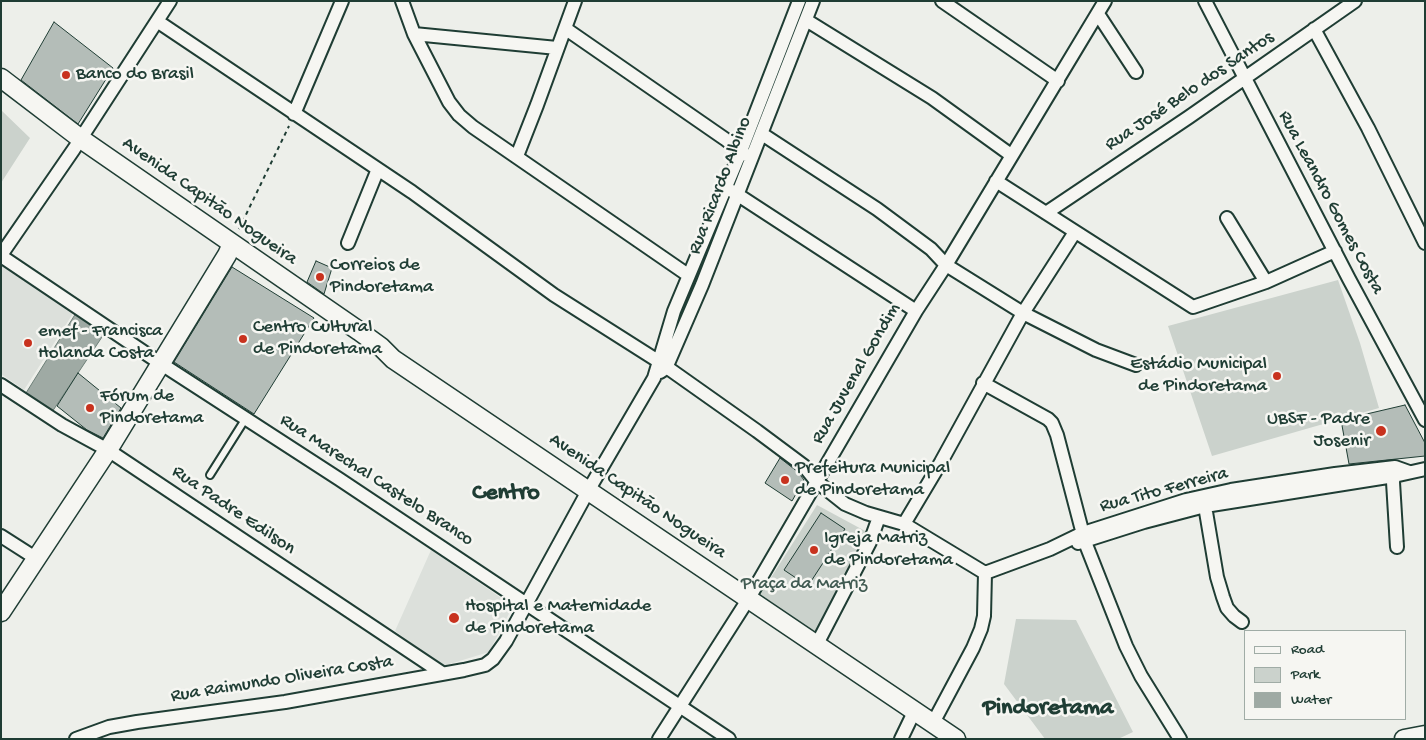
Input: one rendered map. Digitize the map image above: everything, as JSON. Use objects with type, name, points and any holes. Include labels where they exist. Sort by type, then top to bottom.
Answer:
[{"type":"main road","name":"Avenida Capitão Nogueira","points":[[1,78],[77,144]]},
{"type":"main road","name":"Avenida Capitão Nogueira","points":[[1,93],[230,249],[359,331],[381,347],[393,359],[818,644],[956,739]]},
{"type":"main road","points":[[1,612],[38,559],[108,450],[230,249]]},
{"type":"main road","points":[[1404,739],[1425,735]]},
{"type":"street","points":[[1,256],[170,1]]},
{"type":"street","points":[[294,114],[342,1]]},
{"type":"street","points":[[402,1],[414,34],[454,109],[474,127],[688,275]]},
{"type":"street","points":[[516,156],[537,106],[575,1]]},
{"type":"street","name":"Rua Ricardo Albino","points":[[662,365],[674,311],[799,1]]},
{"type":"street","name":"Rua Ricardo Albino","points":[[493,659],[506,641],[588,491],[662,365],[702,285],[814,1]]},
{"type":"street","points":[[942,1],[1058,81]]},
{"type":"street","name":"Rua Juvenal Gondim","points":[[659,739],[749,598],[916,311],[946,265],[1010,155],[1058,81],[1105,1]]},
{"type":"street","name":"Rua Leandro Gomes Costa","points":[[1205,1],[1244,79],[1336,251],[1353,288],[1425,420]]},
{"type":"street","name":"Rua José Belo dos Santos","points":[[1046,213],[1244,79],[1355,1]]},
{"type":"street","points":[[1098,14],[1136,72]]},
{"type":"street","points":[[806,20],[932,98],[1010,155]]},
{"type":"street","points":[[157,21],[378,169],[554,295],[662,365],[757,431],[804,466],[816,481],[845,504],[866,513],[904,524],[985,573],[984,616],[981,629],[973,648],[933,723]]},
{"type":"street","points":[[566,29],[718,133],[752,160]]},
{"type":"street","points":[[1314,29],[1368,128],[1425,243]]},
{"type":"street","points":[[414,34],[558,48]]},
{"type":"street","points":[[769,79],[782,82]]},
{"type":"street","points":[[762,134],[877,210],[931,249],[946,265],[1023,313],[1096,350],[1136,365]]},
{"type":"street","points":[[348,243],[378,169]]},
{"type":"street","points":[[996,182],[1193,308],[1266,282],[1336,251]]},
{"type":"street","points":[[725,188],[738,194],[916,311]]},
{"type":"street","points":[[1227,218],[1266,282]]},
{"type":"street","points":[[904,524],[941,462],[1023,313],[1075,232]]},
{"type":"street","name":"Rua Marechal Castelo Branco","points":[[1,256],[729,739]]},
{"type":"street","points":[[983,383],[1040,414],[1052,423],[1057,435],[1084,537],[1126,646],[1141,676],[1180,739]]},
{"type":"street","name":"Rua Padre Edilson","points":[[1,385],[62,425],[108,450],[442,673]]},
{"type":"street","name":"Rua Tito Ferreira","points":[[985,573],[1186,500],[1250,487],[1425,469]]},
{"type":"street","points":[[1394,471],[1397,547]]},
{"type":"street","name":"Rua Tito Ferreira","points":[[1084,537],[1205,506],[1394,471]]},
{"type":"street","points":[[1205,506],[1223,597],[1227,608],[1242,622]]},
{"type":"street","points":[[818,644],[870,542],[879,517]]},
{"type":"street","points":[[1,536],[38,559]]},
{"type":"street","name":"Rua Raimundo Oliveira Costa","points":[[76,739],[110,727],[136,722],[285,702],[485,665],[493,659]]},
{"type":"street","points":[[901,739],[915,710]]},
{"type":"lane","points":[[210,476],[246,418]]},
{"type":"path","points":[[230,249],[294,114]]},
{"type":"shaded area","name":"emef - Francisca Holanda Costa","points":[[1,266],[74,312],[24,390],[1,374]]},
{"type":"shaded area","name":"Hospital e Maternidade de Pindoretama","points":[[431,550],[513,606],[489,652],[443,666],[395,631]]},
{"type":"green space","points":[[1,110],[30,138],[1,183]]},
{"type":"green space","name":"Estádio Municipal de Pindoretama","points":[[1338,280],[1360,343],[1379,408],[1212,456],[1168,326]]},
{"type":"green space","name":"Praça da Matriz","points":[[817,505],[867,532],[815,634],[760,595]]},
{"type":"green space","points":[[1016,619],[1076,620],[1133,732],[1118,739],[1045,739],[1004,684]]},
{"type":"water","points":[[76,313],[104,334],[52,412],[26,393]]},
{"type":"building","name":"Banco do Brasil","points":[[54,22],[113,68],[78,124],[21,80]]},
{"type":"building","name":"Correios de Pindoretama","points":[[316,261],[332,268],[324,294],[307,282]]},
{"type":"building","name":"Centro Cultural de Pindoretama","points":[[232,267],[314,318],[254,414],[174,362]]},
{"type":"building","name":"Fórum de Pindoretama","points":[[78,373],[121,408],[103,438],[87,430],[57,406]]},
{"type":"building","name":"UBSF - Padre Josenir","points":[[1405,405],[1425,443],[1425,456],[1349,464],[1341,420]]},
{"type":"building","name":"Prefeitura Municipal de Pindoretama","points":[[780,458],[798,472],[804,480],[792,501],[765,483]]},
{"type":"building","name":"Igreja Matriz de Pindoretama","points":[[821,513],[845,529],[808,586],[784,570]]},
{"type":"place","name":"Banco do Brasil","points":[[66,75]]},
{"type":"place","name":"Correios de Pindoretama","points":[[320,277]]},
{"type":"place","name":"Centro Cultural de Pindoretama","points":[[243,339]]},
{"type":"place","name":"emef - Francisca Holanda Costa","points":[[28,343]]},
{"type":"place","name":"Estádio Municipal de Pindoretama","points":[[1277,376]]},
{"type":"place","name":"Fórum de Pindoretama","points":[[90,408]]},
{"type":"place","name":"UBSF - Padre Josenir","points":[[1381,431]]},
{"type":"place","name":"Prefeitura Municipal de Pindoretama","points":[[785,480]]},
{"type":"place","name":"Igreja Matriz de Pindoretama","points":[[814,550]]},
{"type":"place","name":"Hospital e Maternidade de Pindoretama","points":[[454,618]]},
{"type":"district","name":"Centro","points":[[506,494]]},
{"type":"district","name":"Pindoretama","points":[[1048,709]]}]
